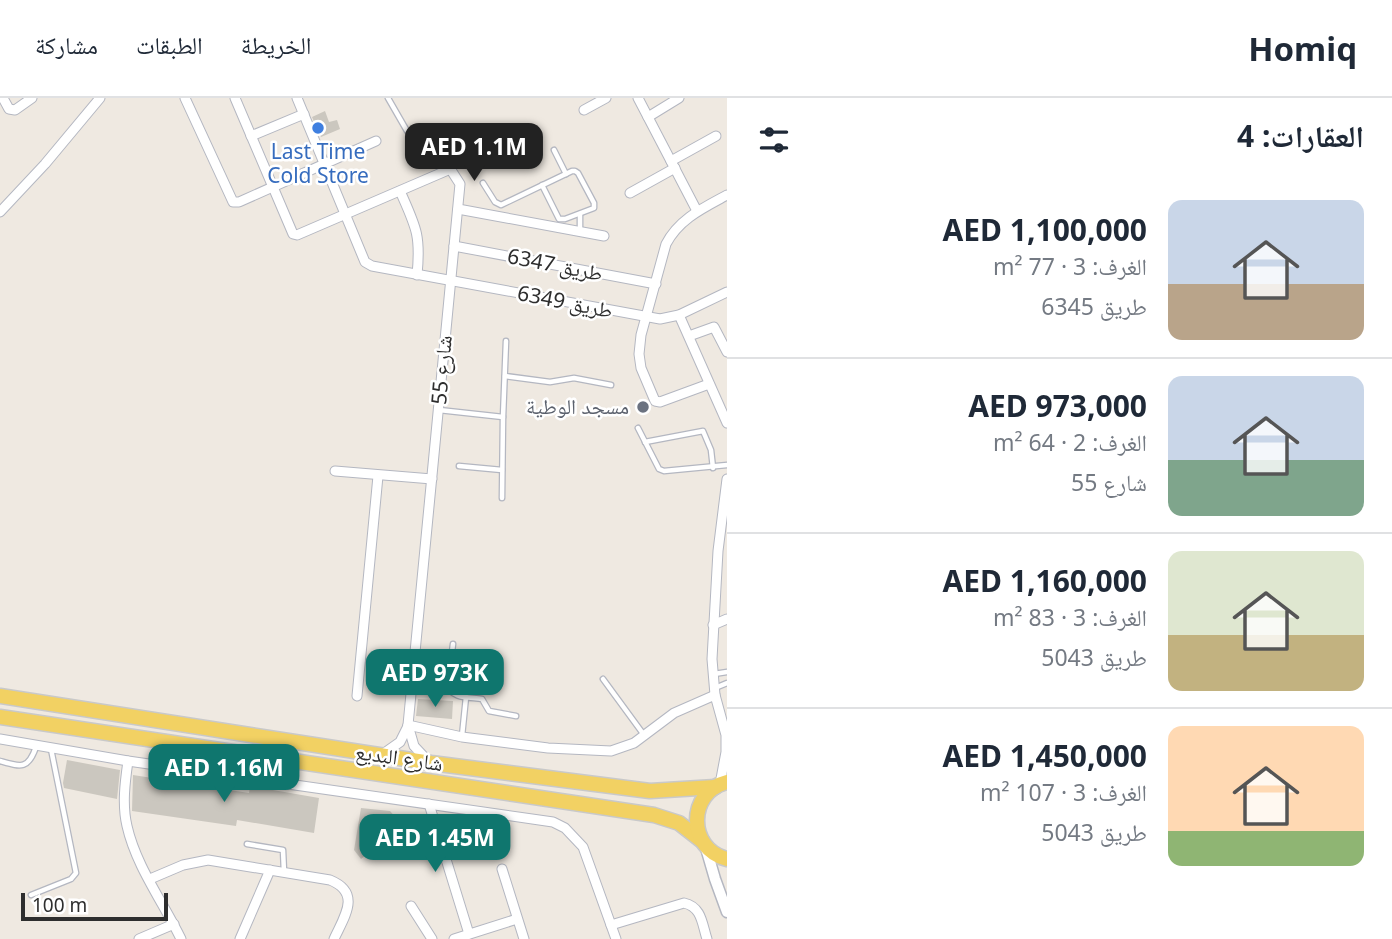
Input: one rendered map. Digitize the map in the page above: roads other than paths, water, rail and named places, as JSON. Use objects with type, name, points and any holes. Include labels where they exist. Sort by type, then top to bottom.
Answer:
[{"type":"main road","name":"شارع البديع","points":[[0,696],[431,763],[650,792],[721,784]]},
{"type":"main road","name":"شارع البديع","points":[[0,717],[654,815],[679,823],[704,845],[727,859]]},
{"type":"main road","points":[[704,845],[697,830],[699,805],[706,794],[721,784]]},
{"type":"street","points":[[3,98],[9,109],[15,110],[32,98]]},
{"type":"street","points":[[0,212],[46,164],[100,98]]},
{"type":"street","points":[[185,98],[231,200],[239,202],[376,141]]},
{"type":"street","points":[[236,98],[293,234],[298,235],[400,191],[417,232],[419,253],[416,275]]},
{"type":"street","points":[[297,98],[368,264],[451,280]]},
{"type":"street","points":[[584,110],[606,98]]},
{"type":"street","points":[[638,98],[697,211]]},
{"type":"street","points":[[648,117],[679,98]]},
{"type":"street","points":[[251,136],[304,114]]},
{"type":"street","points":[[630,193],[716,136]]},
{"type":"street","name":"شارع 55","points":[[400,191],[450,170],[460,187],[408,725]]},
{"type":"street","points":[[709,384],[660,402],[653,399],[639,354],[646,317],[670,235],[697,211],[727,195]]},
{"type":"street","points":[[458,209],[604,236]]},
{"type":"street","name":"طريق 6347","points":[[454,246],[656,284]]},
{"type":"street","name":"طريق 6349","points":[[451,280],[646,317],[660,319],[679,315]]},
{"type":"street","points":[[727,292],[679,315],[727,423]]},
{"type":"street","points":[[689,336],[714,327],[727,352]]},
{"type":"street","points":[[335,471],[432,479]]},
{"type":"street","points":[[357,696],[378,476]]},
{"type":"street","points":[[721,784],[726,736],[714,692],[713,625],[727,479]]},
{"type":"street","points":[[713,625],[727,619]]},
{"type":"street","points":[[408,725],[462,737],[548,748],[599,751],[623,748],[674,713],[714,692]]},
{"type":"street","points":[[380,755],[400,742],[408,725]]},
{"type":"street","points":[[408,725],[414,746],[431,763]]},
{"type":"street","points":[[0,739],[430,809],[496,813],[553,822],[575,836],[588,858],[616,939]]},
{"type":"street","points":[[128,761],[124,792],[126,825],[139,860],[181,939]]},
{"type":"street","points":[[430,809],[469,934]]},
{"type":"street","points":[[704,845],[727,912]]},
{"type":"street","points":[[150,879],[183,865],[208,860],[330,880],[340,884],[347,892],[349,903],[334,939]]},
{"type":"street","points":[[502,869],[524,939]]},
{"type":"street","points":[[240,939],[270,870]]},
{"type":"street","points":[[611,925],[684,903],[699,911],[707,939]]},
{"type":"street","points":[[411,906],[432,939]]},
{"type":"street","points":[[454,939],[517,919]]},
{"type":"street","points":[[139,939],[174,923]]},
{"type":"lane","points":[[388,98],[407,131]]},
{"type":"lane","points":[[554,150],[566,174]]},
{"type":"lane","points":[[483,183],[499,205],[542,185],[573,171],[579,173],[594,205],[592,210],[565,219],[558,218],[542,185]]},
{"type":"lane","points":[[580,214],[580,231]]},
{"type":"lane","points":[[502,498],[506,341]]},
{"type":"lane","points":[[505,376],[550,382],[574,378],[611,385]]},
{"type":"lane","points":[[439,410],[503,417]]},
{"type":"lane","points":[[638,428],[659,469],[664,471],[727,465]]},
{"type":"lane","points":[[645,442],[703,431],[711,450],[713,468]]},
{"type":"lane","points":[[459,466],[502,470]]},
{"type":"lane","points":[[453,644],[448,688],[454,695],[482,699],[489,711],[516,716]]},
{"type":"lane","points":[[713,674],[727,672]]},
{"type":"lane","points":[[603,679],[645,735]]},
{"type":"lane","points":[[714,692],[727,683]]},
{"type":"lane","points":[[462,737],[466,697]]},
{"type":"lane","points":[[0,761],[25,765],[37,746]]},
{"type":"lane","points":[[31,895],[71,879],[76,873],[51,749]]},
{"type":"lane","points":[[419,844],[430,809]]},
{"type":"lane","points":[[437,827],[480,819],[496,813]]},
{"type":"lane","points":[[247,844],[283,850],[284,873]]},
{"type":"place","name":"Last Time Cold Store","points":[[318,128]]},
{"type":"place","name":"مسجد الوطية","points":[[643,407]]}]
